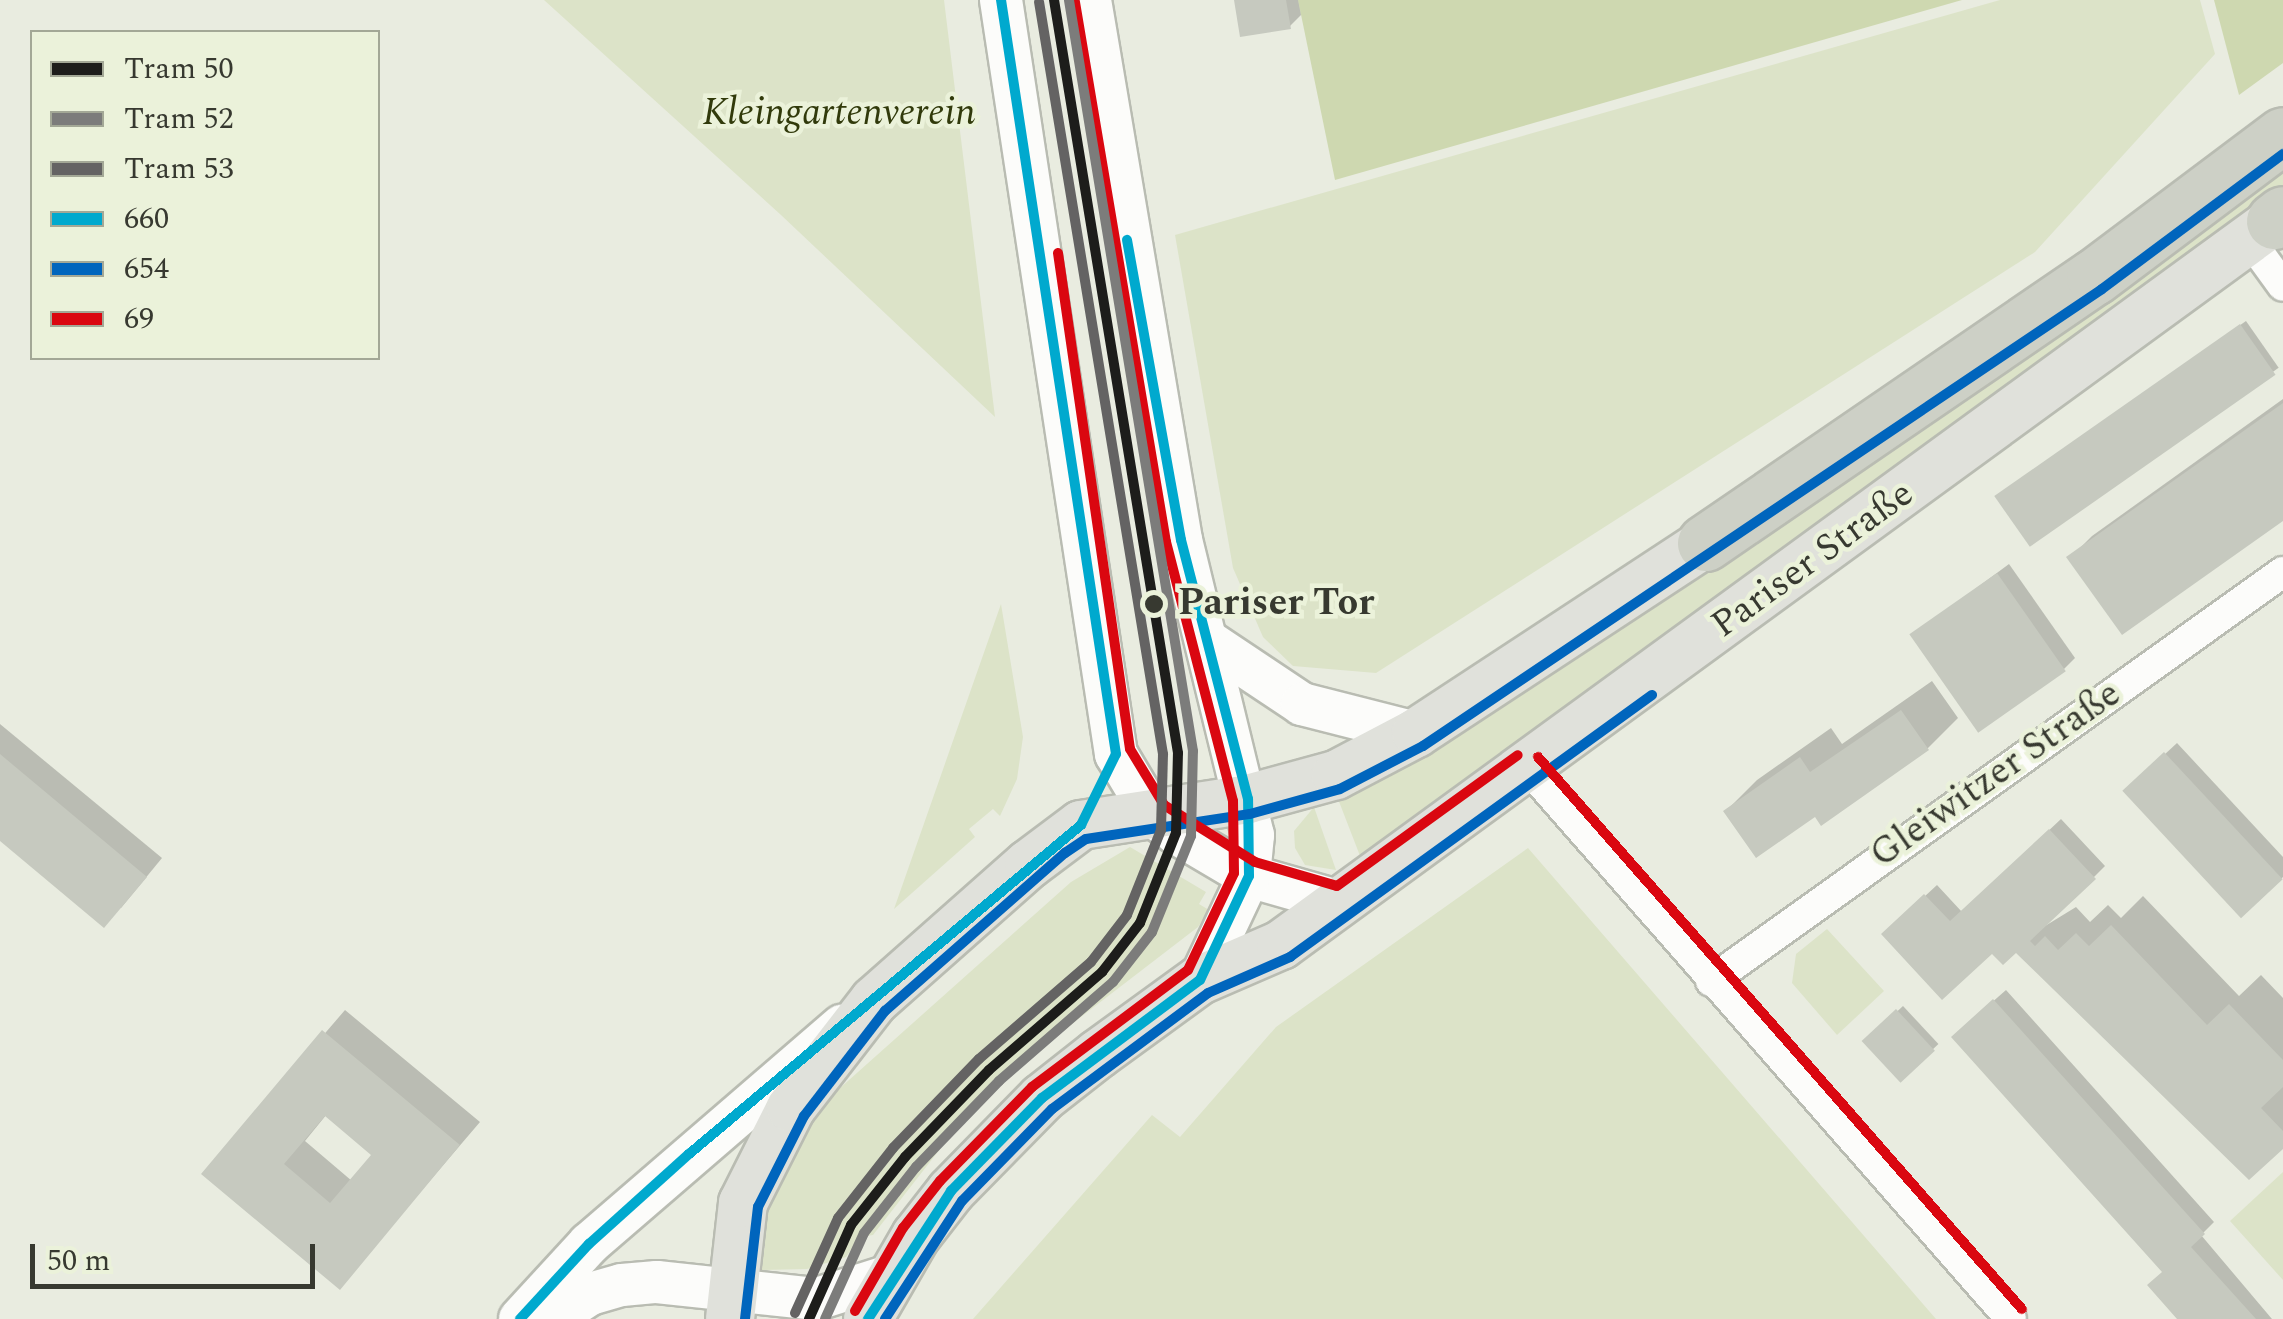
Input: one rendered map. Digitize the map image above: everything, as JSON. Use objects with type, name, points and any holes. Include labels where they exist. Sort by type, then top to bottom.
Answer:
[{"type":"highway","name":"Pariser Straße","points":[[1705,543],[2094,276],[2283,134]]},
{"type":"main road","points":[[1001,0],[1116,754],[1153,816],[1249,876],[1340,902]]},
{"type":"main road","points":[[1090,0],[1178,522],[1248,799],[1249,876],[1200,980]]},
{"type":"main road","name":"Pariser Straße","points":[[868,1319],[892,1275],[951,1190],[1042,1098],[1200,980],[1281,945],[2269,226]]},
{"type":"main road","name":"Pariser Straße","points":[[1081,825],[1248,799],[1336,775],[1416,733],[1705,543]]},
{"type":"main road","points":[[1209,642],[1302,704],[1416,733]]},
{"type":"main road","points":[[520,1319],[660,1180],[1081,825],[1116,754]]},
{"type":"main road","points":[[730,1304],[754,1172],[791,1108],[874,1001]]},
{"type":"main road","points":[[552,1319],[590,1294],[622,1285],[730,1304],[816,1300],[892,1275]]},
{"type":"street","points":[[2269,226],[2283,286]]},
{"type":"street","name":"Gleiwitzer Straße","points":[[1711,982],[2283,572]]},
{"type":"street","points":[[1527,767],[1711,982],[2011,1319]]},
{"type":"green space","name":"Kleingartenverein","points":[[544,0],[944,0],[995,417],[781,215]]},
{"type":"green space","points":[[1298,0],[1962,0],[1335,180]]},
{"type":"green space","points":[[2000,0],[2200,0],[2215,54],[2035,252],[1376,673],[1293,666],[1263,637],[1233,568],[1175,235]]},
{"type":"green space","points":[[2214,0],[2283,0],[2283,63],[2239,95]]},
{"type":"green space","points":[[2283,158],[2283,185],[2189,259],[1362,861],[1338,799],[1482,717]]},
{"type":"green space","points":[[1001,604],[1023,737],[1017,779],[1000,816],[993,809],[969,829],[975,837],[894,909]]},
{"type":"green space","points":[[1314,807],[1336,870],[1305,865],[1295,848],[1294,831]]},
{"type":"green space","points":[[1130,847],[1206,892],[1199,904],[1209,910],[1198,927],[1051,1040],[965,1117],[873,1235],[860,1237],[846,1257],[807,1269],[760,1270],[765,1246],[756,1243],[762,1216],[806,1126],[830,1097],[1071,882]]},
{"type":"green space","points":[[1528,848],[1936,1319],[973,1319],[1152,1115],[1180,1137],[1276,1027]]},
{"type":"green space","points":[[1827,929],[1884,991],[1837,1035],[1792,983],[1796,954]]},
{"type":"green space","points":[[2283,1172],[2283,1280],[2230,1221]]},
{"type":"building","points":[[1234,0],[1286,0],[1291,29],[1240,37]]},
{"type":"building","points":[[2240,324],[2276,375],[2030,547],[1994,496]]},
{"type":"building","points":[[2283,403],[2283,521],[2122,635],[2066,557]]},
{"type":"building","points":[[1997,573],[2066,671],[1978,733],[1909,634]]},
{"type":"building","points":[[1901,710],[1929,750],[1821,826],[1815,817],[1756,858],[1723,811],[1800,757],[1810,772]]},
{"type":"building","points":[[2164,752],[2283,879],[2241,918],[2122,791]]},
{"type":"building","points":[[0,754],[147,877],[104,928],[0,841]]},
{"type":"building","points":[[2049,829],[2096,879],[2030,941],[2035,946],[2045,936],[2058,950],[2076,933],[2089,946],[2111,925],[2207,1025],[2229,1004],[2283,1060],[2283,1087],[2261,1108],[2283,1131],[2283,1149],[2249,1180],[2016,953],[2003,965],[1992,954],[1942,1000],[1881,934],[1924,894],[1950,921]]},
{"type":"building","points":[[1993,999],[2205,1234],[2191,1247],[2256,1319],[2177,1319],[2147,1285],[2162,1272],[1951,1037]]},
{"type":"building","points":[[1896,1009],[1935,1051],[1901,1083],[1862,1041]]},
{"type":"building","points":[[322,1030],[460,1145],[340,1290],[201,1174]],"holes":[[[325,1116],[371,1155],[330,1203],[284,1164]]]},
{"type":"tram line","name":"50","points":[[809,1319],[851,1225],[905,1157],[989,1070],[1102,972],[1140,923],[1176,833],[1178,753],[1054,0]]},
{"type":"tram line","name":"52","points":[[825,1319],[864,1233],[916,1167],[999,1081],[1113,982],[1152,932],[1191,836],[1193,751],[1069,0]]},
{"type":"tram line","name":"53","points":[[795,1313],[838,1218],[893,1148],[979,1059],[1091,962],[1127,915],[1161,830],[1163,754],[1039,2]]},
{"type":"transit line","name":"660","points":[[520,1319],[589,1244],[689,1154],[1081,825],[1116,754],[1001,0]]},
{"type":"transit line","name":"69","points":[[855,1311],[903,1228],[940,1181],[1032,1087],[1188,970],[1234,873],[1233,801],[1166,542],[1075,2]]},
{"type":"transit line","name":"654","points":[[745,1319],[758,1207],[804,1116],[885,1011],[1065,853],[1086,839],[1250,814],[1340,789],[1423,746],[2102,289],[2283,154]]},
{"type":"transit line","name":"660","points":[[868,1319],[951,1191],[1042,1098],[1200,980],[1249,876],[1248,799],[1181,540],[1127,240]]},
{"type":"transit line","name":"69","points":[[1058,253],[1130,749],[1164,805],[1255,862],[1337,886],[1518,755]]},
{"type":"transit line","name":"654","points":[[885,1319],[962,1201],[1052,1109],[1208,993],[1290,957],[1652,695]]},
{"type":"transit line","name":"69","points":[[1538,757],[2022,1309]]},
{"type":"place","name":"Pariser Tor","points":[[1154,604]]}]
